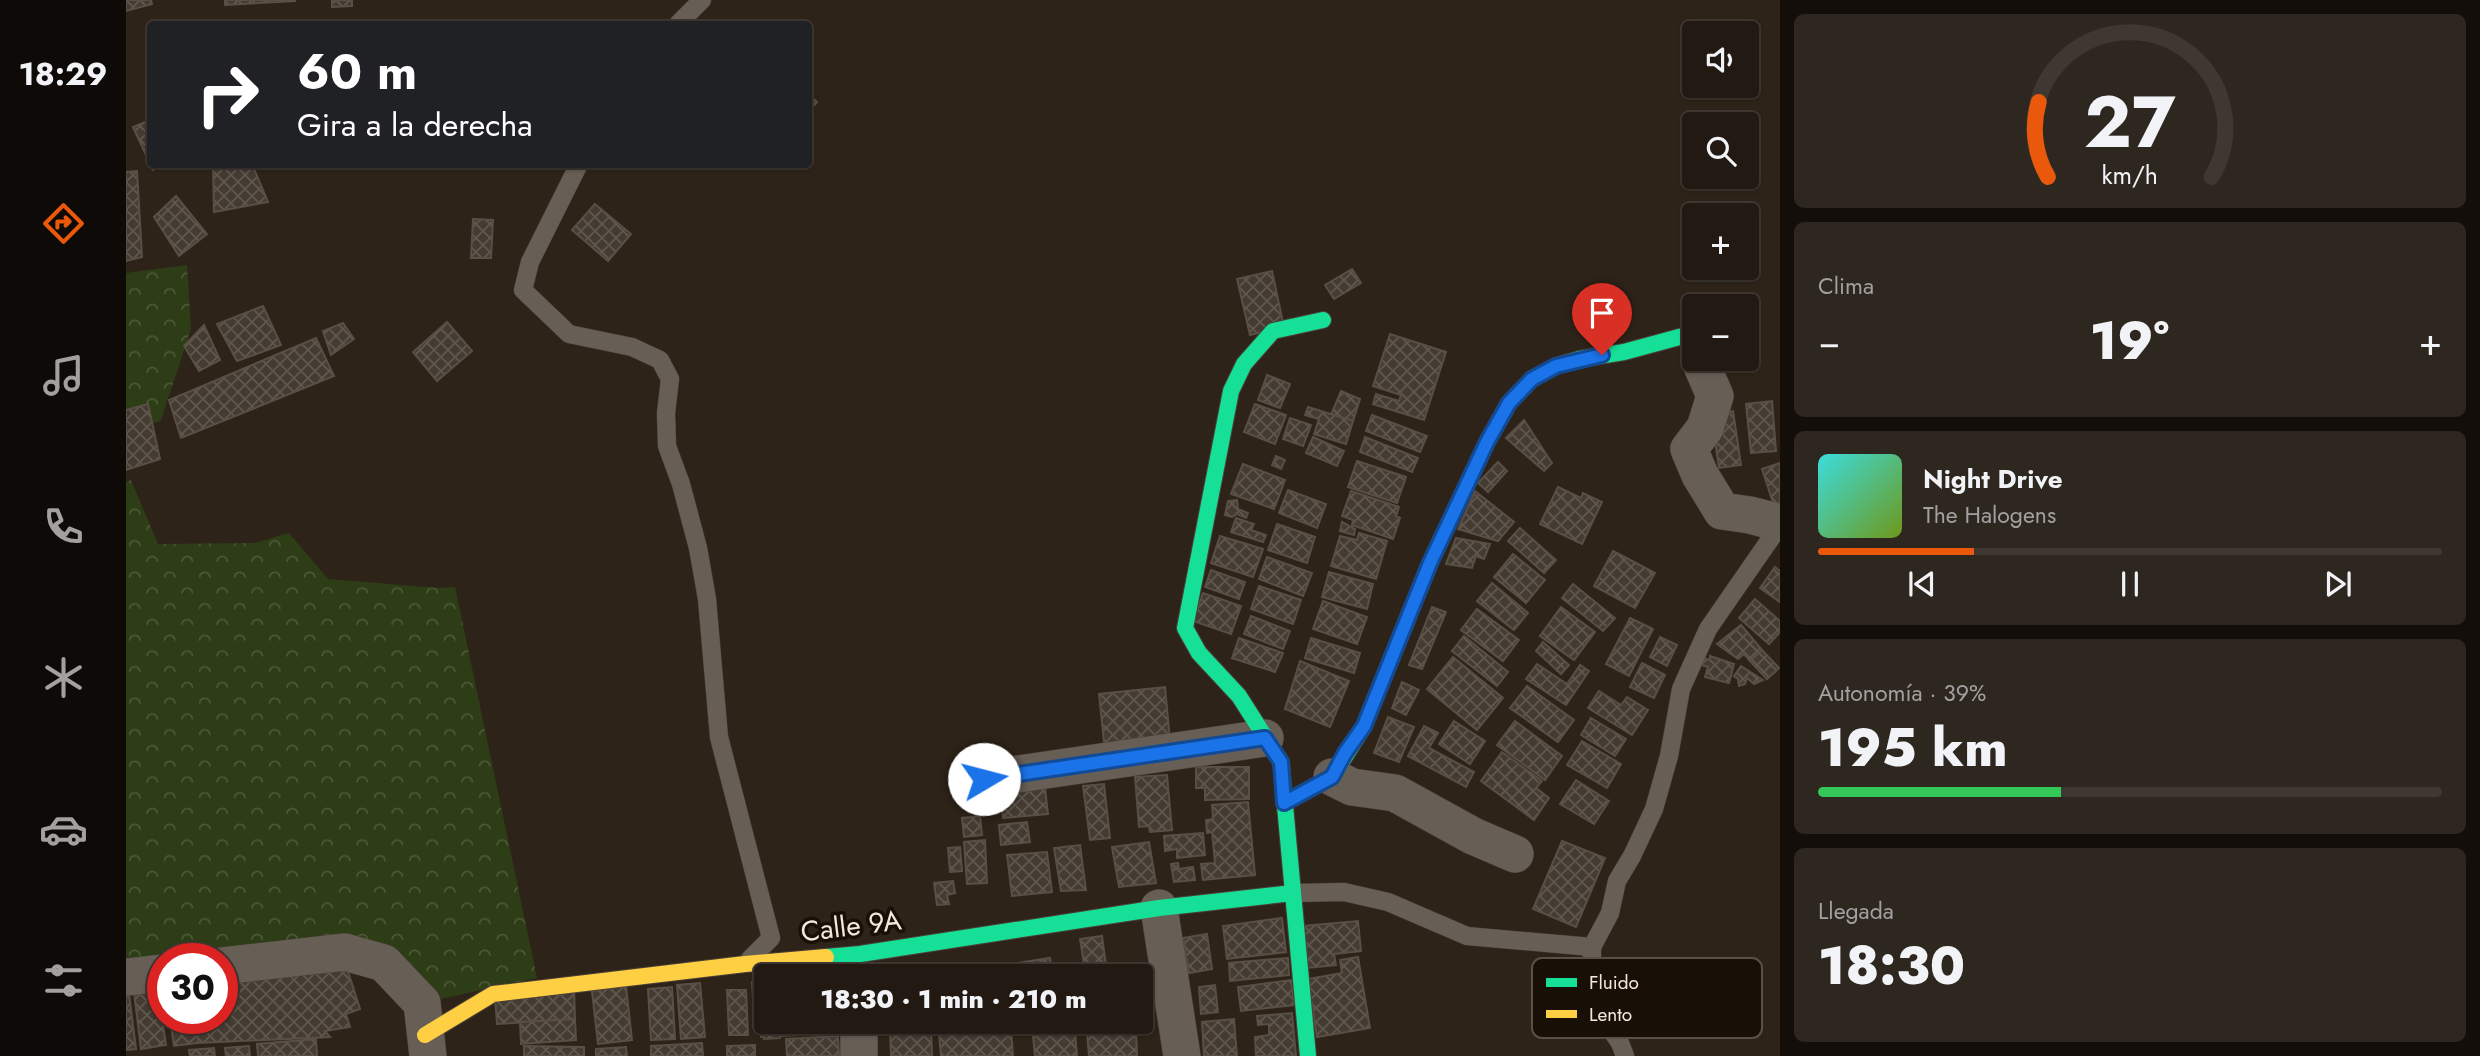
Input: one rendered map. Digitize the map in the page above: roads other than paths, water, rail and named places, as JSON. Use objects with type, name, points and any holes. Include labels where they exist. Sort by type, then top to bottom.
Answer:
[{"type":"street","points":[[1308,1056],[1281,762],[1239,696],[1199,653],[1185,628],[1231,391],[1244,364],[1273,331],[1323,320]]},
{"type":"street","points":[[1284,803],[1332,777],[1364,726],[1430,563],[1487,442],[1509,403],[1532,379],[1556,366],[1682,336]]},
{"type":"street","points":[[1704,371],[1715,396],[1705,428],[1689,449],[1700,475],[1722,511],[1780,524]]},
{"type":"street","points":[[984,779],[1265,738]]},
{"type":"street","points":[[1332,777],[1352,787],[1395,793],[1473,836],[1515,854]]},
{"type":"street","name":"Calle 9A","points":[[865,964],[1158,908],[1293,893]]},
{"type":"street","points":[[1158,908],[1182,1056]]},
{"type":"street","points":[[238,964],[345,952],[384,963],[422,1003],[427,1045]]},
{"type":"street","name":"Calle 9A","points":[[427,1045],[493,994],[754,964]]},
{"type":"street","points":[[126,977],[147,975]]},
{"type":"street","points":[[859,1034],[859,1056]]},
{"type":"lane","points":[[681,21],[702,0]]},
{"type":"lane","points":[[577,168],[530,262],[523,290],[569,334],[632,347],[660,360],[670,379],[666,413],[667,446],[695,535],[708,599],[719,737],[771,938],[745,964]]},
{"type":"lane","points":[[1592,958],[1592,947],[1610,914],[1618,881],[1654,809],[1669,756],[1681,689],[1708,629],[1780,524]]},
{"type":"lane","points":[[1293,893],[1344,892],[1388,902],[1466,936],[1592,947]]},
{"type":"lane","points":[[1616,1038],[1625,1056]]}]
